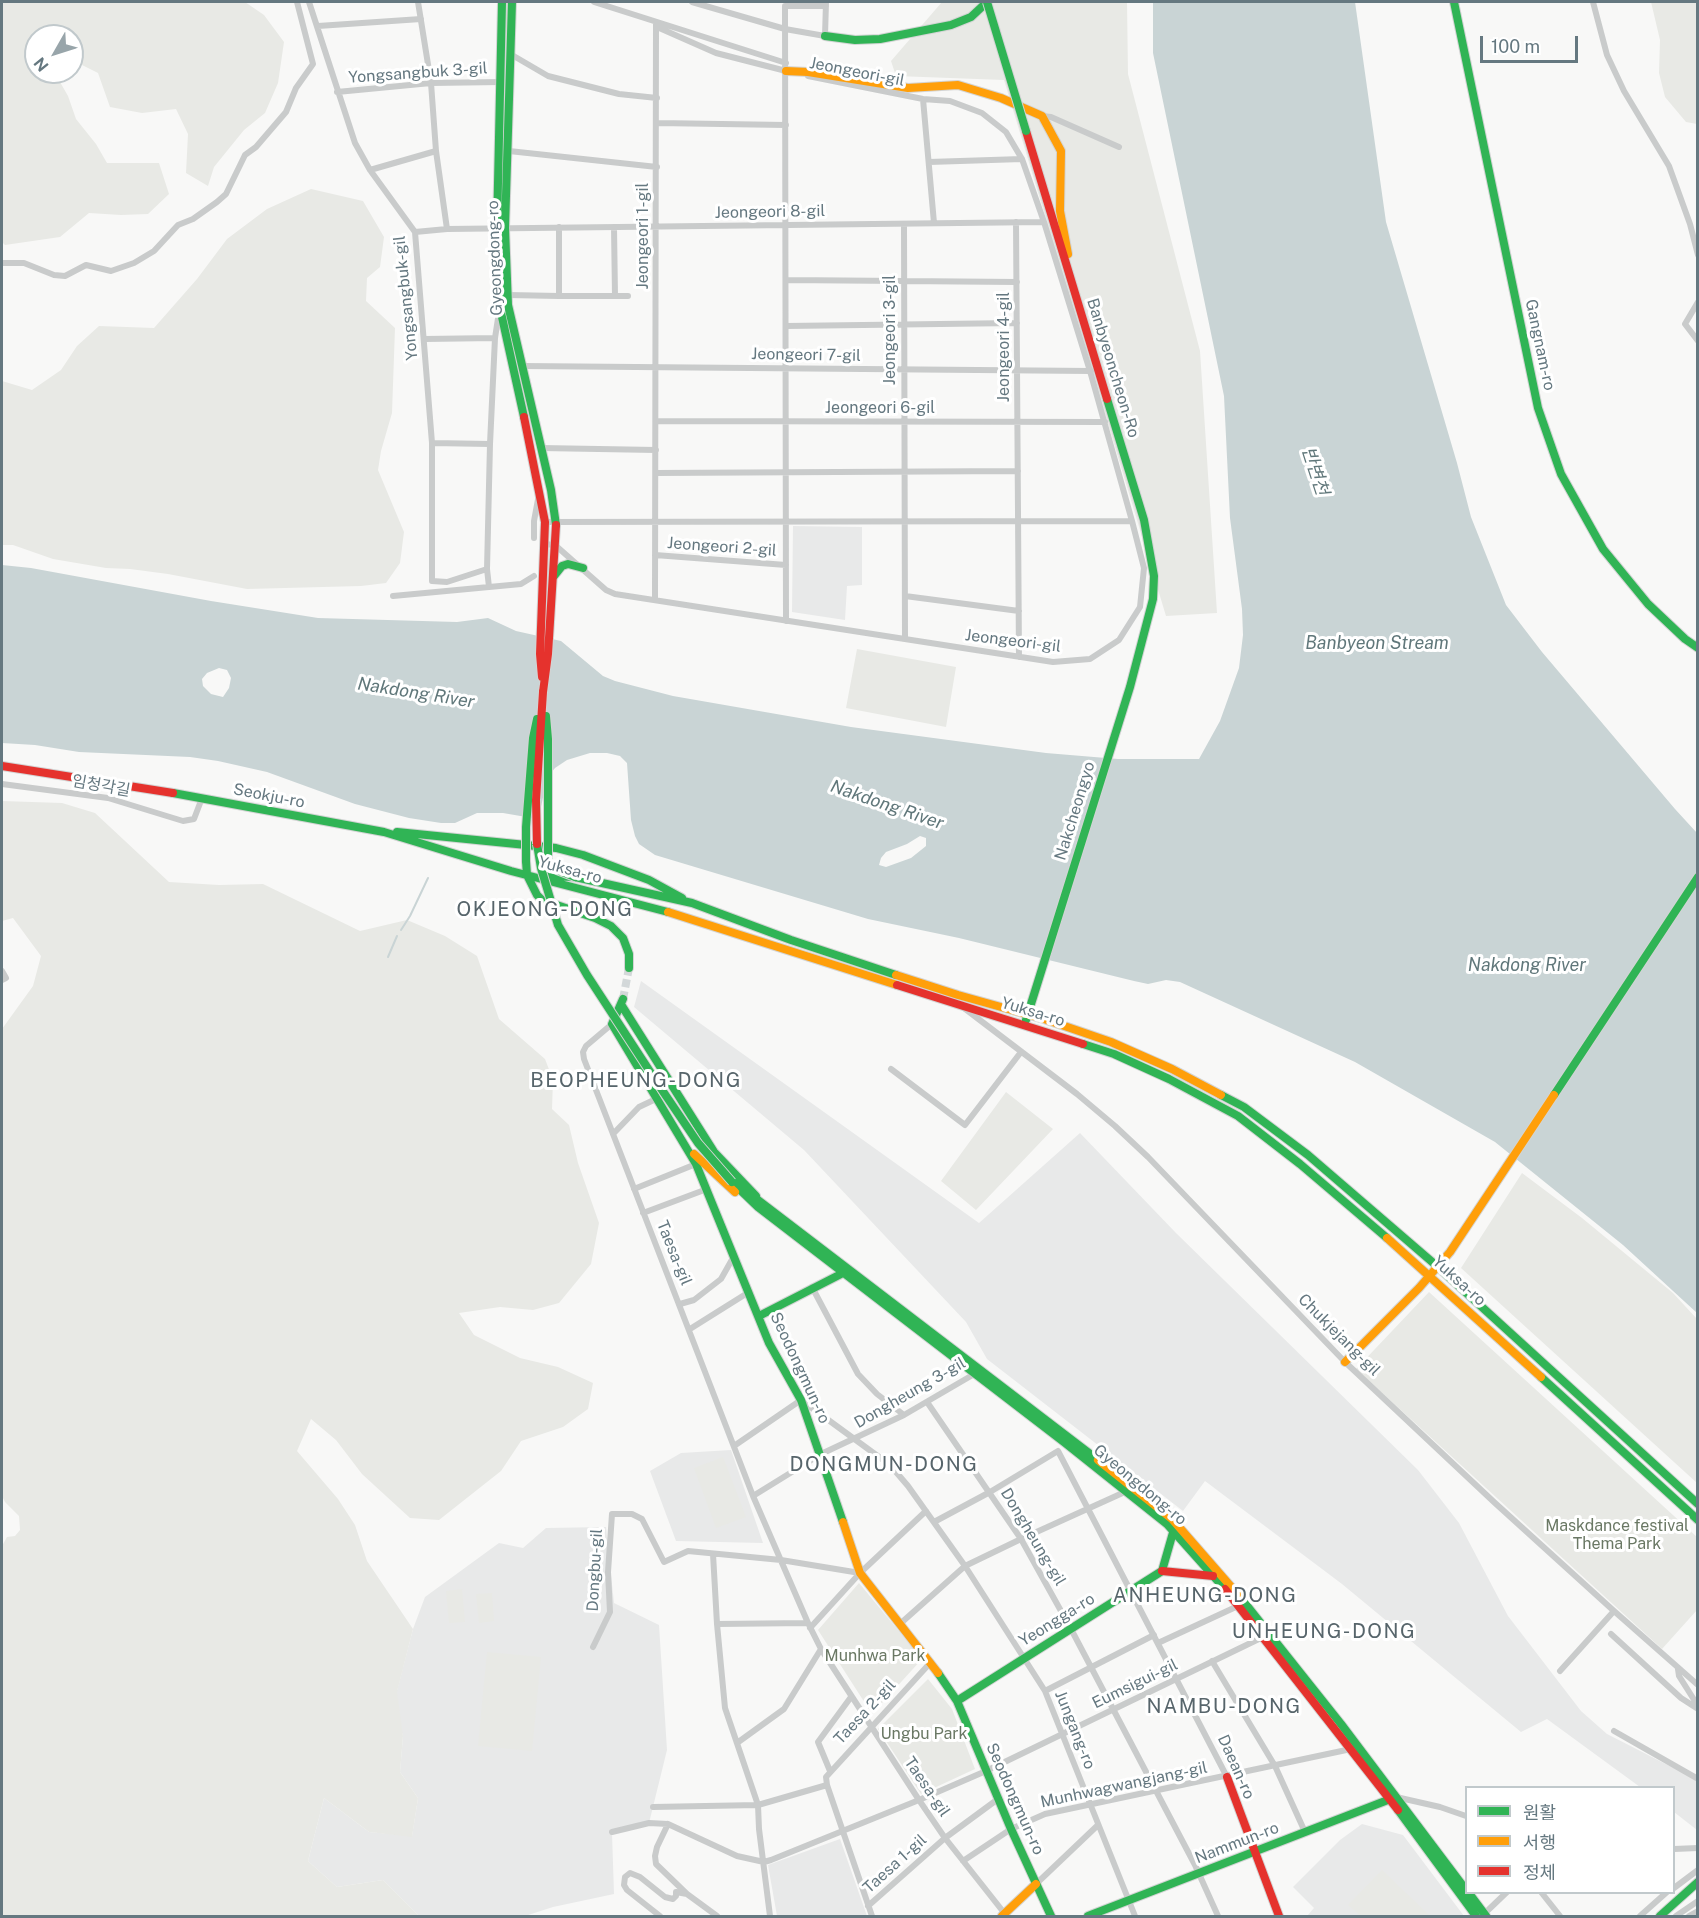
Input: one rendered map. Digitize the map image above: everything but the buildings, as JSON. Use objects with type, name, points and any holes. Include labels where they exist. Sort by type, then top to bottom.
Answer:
[{"type":"street","points":[[2,263],[24,264],[54,275],[65,276],[86,265],[111,271],[134,263],[154,252],[178,225],[193,219],[217,202],[226,194],[245,155],[256,147],[286,112],[300,81],[313,64],[297,2]]},
{"type":"street","name":"Yongsangbuk-gil","points":[[309,2],[355,143],[370,170],[415,232],[432,443],[432,581],[447,582]]},
{"type":"street","points":[[418,2],[431,83],[436,151],[447,229]]},
{"type":"street","name":"Gyeongdong-ro","points":[[502,2],[500,308],[540,490],[544,522],[540,654],[543,692]]},
{"type":"street","name":"Gyeongdong-ro","points":[[512,2],[509,151],[501,228],[508,305],[551,490],[555,522],[548,654],[543,692],[536,800],[537,843],[541,868],[558,925],[587,975],[660,1087],[698,1143],[732,1182],[1066,1439],[1175,1527],[1217,1569],[1268,1632],[1465,1893]]},
{"type":"street","points":[[594,2],[786,67]]},
{"type":"street","points":[[692,2],[785,29],[855,40],[889,37],[962,21],[980,11],[987,2]]},
{"type":"street","name":"Banbyeoncheon-Ro","points":[[987,2],[1070,277],[1094,370],[1144,520],[1154,576],[1153,599],[1149,616]]},
{"type":"street","name":"Gangnam-ro","points":[[1454,2],[1535,396],[1561,474],[1603,549],[1648,604],[1685,639],[1698,648]]},
{"type":"street","points":[[1593,2],[1607,55],[1624,91],[1669,166],[1687,214],[1698,255]]},
{"type":"street","points":[[825,36],[826,4]]},
{"type":"street","name":"Jeongeori 2-gil","points":[[786,621],[785,6],[826,4]]},
{"type":"street","points":[[318,26],[421,19]]},
{"type":"street","points":[[657,24],[716,53],[808,72],[908,88],[958,85],[1001,98],[1042,116],[1051,117],[1119,147]]},
{"type":"street","name":"Jeongeori 1-gil","points":[[655,600],[657,24]]},
{"type":"street","points":[[512,55],[548,76],[620,94],[657,98]]},
{"type":"street","name":"Jeongeori-gil","points":[[555,545],[606,590],[615,594],[1053,662],[1090,659],[1119,640],[1140,607],[1145,575],[1105,422],[1094,370],[1022,159],[1006,132],[982,113],[950,101],[923,99],[786,67]]},
{"type":"street","name":"Yongsangbuk 3-gil","points":[[337,92],[431,83],[501,82]]},
{"type":"street","name":"Jeongeori-gil","points":[[923,99],[933,223]]},
{"type":"street","points":[[1042,116],[1061,151],[1060,211],[1071,265],[1070,277]]},
{"type":"street","points":[[657,123],[786,125]]},
{"type":"street","points":[[370,170],[436,151]]},
{"type":"street","points":[[509,151],[657,167]]},
{"type":"street","points":[[929,162],[1022,159]]},
{"type":"street","name":"Jeongeori 4-gil","points":[[1016,222],[1019,657]]},
{"type":"street","name":"Jeongeori 8-gil","points":[[415,232],[447,229],[559,227],[1044,222]]},
{"type":"street","name":"Jeongeori 3-gil","points":[[904,224],[905,639]]},
{"type":"street","points":[[559,227],[560,296]]},
{"type":"street","points":[[614,227],[615,296]]},
{"type":"street","points":[[786,280],[1017,282]]},
{"type":"street","points":[[508,296],[628,296]]},
{"type":"street","points":[[1698,302],[1685,324],[1698,340]]},
{"type":"street","points":[[489,587],[487,569],[490,444],[495,338],[500,308]]},
{"type":"street","points":[[786,326],[1017,323]]},
{"type":"street","points":[[425,339],[495,338]]},
{"type":"street","name":"Jeongeori 7-gil","points":[[522,366],[1094,370]]},
{"type":"street","name":"Jeongeori 6-gil","points":[[656,421],[1105,422]]},
{"type":"street","points":[[432,443],[490,444]]},
{"type":"street","points":[[541,448],[656,450]]},
{"type":"street","points":[[656,473],[1018,471]]},
{"type":"street","points":[[534,538],[534,521],[540,490]]},
{"type":"street","points":[[544,522],[1132,521]]},
{"type":"street","points":[[544,544],[555,545]]},
{"type":"street","name":"Jeongeori 2-gil","points":[[655,555],[786,565]]},
{"type":"street","points":[[553,579],[562,566],[568,564],[583,568]]},
{"type":"street","points":[[439,592],[447,582],[487,569]]},
{"type":"street","points":[[393,596],[521,584],[534,576]]},
{"type":"street","points":[[905,596],[1019,611]]},
{"type":"street","name":"Nakcheongyo","points":[[1025,1026],[1093,800],[1124,706],[1149,616]]},
{"type":"street","points":[[543,692],[533,738],[526,827],[527,875],[533,890],[542,900],[595,918],[611,926],[622,938],[629,954],[629,968]]},
{"type":"street","points":[[543,692],[548,740],[548,862],[552,868],[575,877]]},
{"type":"street","name":"Seokju-ro","points":[[2,766],[202,798],[384,832],[527,875]]},
{"type":"street","name":"임청각길","points":[[2,784],[108,798],[183,820],[194,819],[202,798]]},
{"type":"street","points":[[384,832],[416,833],[556,848],[584,855],[649,880],[692,903]]},
{"type":"street","name":"Yuksa-ro","points":[[527,875],[575,877],[692,903],[791,940],[957,995],[1111,1042],[1172,1068],[1244,1107],[1308,1155],[1438,1267],[1698,1504]]},
{"type":"street","name":"Yuksa-ro","points":[[527,875],[650,906],[1114,1054],[1169,1079],[1238,1116],[1300,1164],[1430,1275],[1698,1520]]},
{"type":"street","points":[[1345,1362],[1438,1267],[1450,1251],[1698,877]]},
{"type":"street","points":[[2,971],[6,978],[2,980]]},
{"type":"street","points":[[623,1002],[714,1152],[760,1204],[723,1182],[687,1147],[612,1024],[623,1002]]},
{"type":"street","name":"Chukjejang-gil","points":[[961,1006],[1077,1094],[1148,1157],[1345,1362],[1614,1611],[1698,1685]]},
{"type":"street","name":"Taesa-gil","points":[[612,1024],[586,1046],[583,1052],[753,1496],[809,1626],[821,1650],[919,1800],[945,1838],[1007,1916]]},
{"type":"street","points":[[891,1069],[965,1125],[1022,1052]]},
{"type":"street","points":[[613,1134],[639,1107],[658,1098]]},
{"type":"street","name":"Seodongmun-ro","points":[[687,1147],[707,1189],[769,1343],[801,1400],[861,1573],[902,1623],[957,1701],[1011,1829],[1052,1917]]},
{"type":"street","points":[[634,1189],[696,1164]]},
{"type":"street","name":"Taesa-gil","points":[[643,1213],[707,1189]]},
{"type":"street","name":"Taesa-gil","points":[[680,1304],[694,1300],[721,1279],[734,1256]]},
{"type":"street","points":[[759,1316],[845,1270]]},
{"type":"street","points":[[812,1287],[858,1374],[877,1394],[904,1415]]},
{"type":"street","points":[[690,1329],[749,1292]]},
{"type":"street","name":"Dongheung 3-gil","points":[[821,1455],[904,1415],[977,1371]]},
{"type":"street","points":[[734,1446],[801,1400]]},
{"type":"street","name":"Jungang-ro","points":[[801,1400],[890,1465],[934,1522],[1026,1658],[1045,1690],[1135,1917]]},
{"type":"street","name":"Dongheung-gil","points":[[927,1402],[1021,1539],[1200,1873],[1218,1917]]},
{"type":"street","points":[[934,1522],[1058,1451],[1066,1439]]},
{"type":"street","name":"Gyeongdong-ro","points":[[1066,1439],[1127,1491],[1175,1527],[1465,1888]]},
{"type":"street","name":"Daean-ro","points":[[1058,1451],[1227,1777],[1280,1917]]},
{"type":"street","points":[[753,1496],[821,1455]]},
{"type":"street","points":[[902,1623],[965,1566],[1127,1491]]},
{"type":"street","points":[[717,1624],[809,1626],[926,1511]]},
{"type":"street","name":"Dongbu-gil","points":[[593,1647],[610,1612],[608,1572],[612,1514],[632,1514],[642,1519],[664,1562],[688,1551],[712,1554]]},
{"type":"street","points":[[1175,1527],[1162,1571],[1213,1576]]},
{"type":"street","points":[[770,1917],[758,1805],[725,1708],[712,1554],[781,1560],[861,1573]]},
{"type":"street","name":"Yeongga-ro","points":[[957,1701],[1162,1571]]},
{"type":"street","points":[[1158,1643],[1238,1605]]},
{"type":"street","points":[[1560,1671],[1614,1611]]},
{"type":"street","points":[[1611,1634],[1682,1698],[1698,1708]]},
{"type":"street","points":[[1045,1690],[1154,1635]]},
{"type":"street","name":"Eumsigui-gil","points":[[843,1831],[986,1771],[1263,1636]]},
{"type":"street","points":[[737,1743],[784,1709],[821,1650]]},
{"type":"street","points":[[1212,1661],[1275,1766],[1305,1832]]},
{"type":"street","name":"Taesa 2-gil","points":[[830,1771],[931,1662]]},
{"type":"street","points":[[1678,1669],[1679,1676],[1698,1708]]},
{"type":"street","points":[[851,1697],[818,1742],[830,1771],[826,1777],[827,1785],[872,1917]]},
{"type":"street","points":[[1614,1731],[1698,1779]]},
{"type":"street","name":"Munhwagwangjang-gil","points":[[1011,1829],[1046,1814],[1351,1749]]},
{"type":"street","points":[[653,1807],[758,1805],[827,1785]]},
{"type":"street","points":[[1393,1798],[1465,1814]]},
{"type":"street","name":"Nammun-ro","points":[[1088,1917],[1393,1798]]},
{"type":"street","name":"Taesa 1-gil","points":[[868,1906],[945,1838],[998,1799]]},
{"type":"street","points":[[612,1832],[649,1823],[668,1824],[737,1856],[764,1862],[843,1831]]},
{"type":"street","points":[[668,1824],[657,1847],[656,1864],[687,1894],[717,1916]]},
{"type":"street","points":[[1007,1916],[1036,1884],[1098,1825]]},
{"type":"street","points":[[963,1861],[1011,1829]]},
{"type":"street","points":[[1675,1849],[1698,1848]]},
{"type":"street","points":[[1675,1887],[1698,1870]]},
{"type":"street","points":[[660,1917],[627,1890],[624,1885],[625,1877],[630,1873],[640,1876],[665,1897],[673,1899],[676,1892],[680,1891],[687,1894]]},
{"type":"street","points":[[1660,1917],[1698,1882]]},
{"type":"street","name":"Gyeongdong-ro","points":[[1465,1894],[1482,1916]]},
{"type":"street","name":"Gyeongdong-ro","points":[[1469,1894],[1482,1916]]},
{"type":"street","points":[[1482,1916],[1506,1894]]},
{"type":"street","points":[[1542,1894],[1560,1917]]},
{"type":"street","points":[[1640,1917],[1666,1894]]},
{"type":"street","points":[[1677,1917],[1698,1902]]},
{"type":"shaded area","points":[[793,526],[862,527],[862,585],[847,586],[845,620],[792,612]]},
{"type":"shaded area","points":[[641,981],[979,1223],[1080,1133],[1176,1233],[1418,1470],[1459,1523],[1508,1616],[1581,1711],[1607,1734],[1697,1780],[1697,1830],[1675,1813],[1675,1786],[1639,1786],[1547,1719],[1521,1732],[1342,1584],[1205,1481],[1183,1511],[987,1359],[966,1322],[804,1150],[634,1007]]},
{"type":"shaded area","points":[[731,1450],[763,1543],[676,1541],[650,1471],[681,1453]]},
{"type":"shaded area","points":[[606,1527],[614,1603],[659,1625],[667,1750],[649,1823],[612,1833],[614,1894],[553,1907],[525,1916],[419,1916],[383,1880],[337,1887],[308,1861],[324,1798],[369,1832],[412,1836],[418,1798],[400,1772],[403,1736],[393,1706],[413,1629],[425,1597],[499,1543],[523,1548],[546,1528]]},
{"type":"shaded area","points":[[1362,1824],[1403,1835],[1464,1916],[1307,1916],[1314,1908],[1293,1887],[1340,1840]]},
{"type":"shaded area","points":[[840,1839],[867,1916],[777,1916],[768,1865]]},
{"type":"green space","points":[[2,2],[245,2],[264,15],[284,42],[278,83],[265,113],[244,130],[214,167],[208,186],[186,173],[188,134],[176,109],[142,113],[110,107],[98,73],[84,66],[84,24],[24,24],[24,84],[61,84],[76,119],[96,144],[107,163],[159,163],[169,194],[148,214],[89,213],[60,237],[5,245],[2,242]]},
{"type":"green space","points":[[942,2],[1127,2],[1128,74],[1200,351],[1217,613],[1166,616],[1004,80],[896,76],[891,61]]},
{"type":"green space","points":[[1651,2],[1697,2],[1697,124],[1686,122],[1665,97],[1659,73],[1660,40]]},
{"type":"green space","points":[[311,189],[363,201],[384,237],[380,267],[367,278],[366,301],[395,328],[392,413],[378,470],[404,532],[400,563],[386,583],[361,586],[247,589],[168,574],[106,568],[53,559],[13,545],[2,545],[2,381],[32,390],[61,370],[77,346],[99,326],[154,328],[197,279],[227,239],[267,209]]},
{"type":"green space","points":[[857,649],[956,667],[946,727],[846,708]]},
{"type":"green space","points":[[2,801],[62,803],[95,813],[169,882],[219,885],[263,884],[360,931],[407,920],[445,936],[477,956],[499,1019],[545,1059],[553,1080],[552,1109],[569,1125],[578,1163],[599,1223],[591,1264],[559,1303],[533,1310],[500,1307],[459,1313],[474,1335],[520,1358],[558,1367],[593,1383],[588,1409],[563,1427],[521,1441],[501,1471],[439,1520],[410,1518],[362,1474],[336,1440],[311,1419],[297,1451],[338,1499],[355,1525],[367,1561],[413,1629],[397,1692],[403,1736],[400,1772],[418,1798],[412,1837],[369,1832],[324,1798],[308,1861],[337,1887],[383,1880],[419,1916],[2,1916],[2,1546],[7,1537],[15,1536],[20,1530],[19,1516],[2,1496],[2,1029],[33,986],[41,956],[13,918],[2,921]]},
{"type":"green space","points":[[1006,1092],[1053,1129],[976,1210],[941,1181]]},
{"type":"green space","points":[[1522,1173],[1582,1218],[1673,1293],[1697,1319],[1697,1483],[1461,1268]]},
{"type":"green space","name":"Maskdance festival Thema Park","points":[[1429,1292],[1697,1537],[1697,1610],[1662,1649],[1356,1369]]},
{"type":"green space","points":[[723,1457],[746,1517],[716,1528],[694,1468]]},
{"type":"green space","name":"Munhwa Park","points":[[859,1583],[922,1659],[872,1714],[818,1630]]},
{"type":"green space","points":[[462,1589],[465,1622],[449,1623],[446,1591]]},
{"type":"green space","points":[[492,1593],[494,1621],[479,1623],[476,1594]]},
{"type":"green space","points":[[487,1652],[541,1657],[532,1751],[478,1746]]},
{"type":"green space","name":"Ungbu Park","points":[[928,1679],[952,1709],[975,1769],[921,1794],[878,1729]]},
{"type":"green space","points":[[1382,1870],[1430,1916],[1361,1916],[1348,1905]]},
{"type":"water","points":[[1153,2],[1355,2],[1386,222],[1471,517],[1506,605],[1542,652],[1697,833],[1697,1313],[1623,1245],[1495,1142],[1355,1062],[1180,982],[1166,980],[1148,984],[959,938],[868,919],[655,855],[639,844],[635,836],[631,820],[627,763],[620,756],[590,753],[567,760],[555,768],[547,778],[540,812],[532,818],[503,813],[477,813],[455,823],[441,823],[409,818],[355,804],[267,772],[218,761],[190,757],[79,752],[35,745],[2,743],[2,565],[31,568],[318,618],[457,622],[488,618],[516,631],[561,641],[603,676],[673,696],[851,727],[1046,753],[1118,759],[1199,759],[1220,721],[1239,668],[1243,635],[1242,609],[1230,518],[1224,396],[1153,53]],"holes":[[[219,668],[227,670],[231,678],[229,688],[223,697],[211,694],[203,686],[202,679],[207,673]],[[920,836],[926,838],[926,846],[911,858],[886,867],[879,865],[886,852]]]},
{"type":"waterway","points":[[401,930],[428,878]]},
{"type":"waterway","points":[[388,957],[397,936]]},
{"type":"tunnel","points":[[623,999],[629,968]]},
{"type":"traffic: fast","points":[[502,2],[497,228],[500,308],[524,417]]},
{"type":"traffic: fast","points":[[512,2],[505,228],[508,305],[551,490],[556,525]]},
{"type":"traffic: fast","points":[[825,36],[855,40],[880,39],[951,25],[971,17],[987,2]]},
{"type":"traffic: fast","points":[[987,2],[1026,131]]},
{"type":"traffic: fast","points":[[1454,2],[1538,408],[1561,474],[1603,549],[1648,604],[1685,639],[1698,648]]},
{"type":"traffic: fast","points":[[1026,1020],[1130,687],[1153,599],[1154,576],[1144,520],[1107,399]]},
{"type":"traffic: fast","points":[[554,576],[562,566],[568,564],[583,568]]},
{"type":"traffic: fast","points":[[546,716],[548,862],[552,868],[575,877]]},
{"type":"traffic: fast","points":[[526,861],[526,827],[533,738],[537,719]]},
{"type":"traffic: fast","points":[[173,793],[384,832],[511,871],[668,912]]},
{"type":"traffic: fast","points":[[397,832],[556,848],[583,855],[649,880],[682,898]]},
{"type":"traffic: fast","points":[[537,844],[541,868],[558,925],[587,975],[660,1087],[698,1143],[732,1182]]},
{"type":"traffic: fast","points":[[526,861],[527,875],[542,900],[595,918],[611,926],[623,938],[629,954],[629,968]]},
{"type":"traffic: fast","points":[[545,876],[575,877],[692,903],[791,940],[896,975]]},
{"type":"traffic: fast","points":[[1554,1095],[1698,877]]},
{"type":"traffic: fast","points":[[623,999],[612,1024],[696,1164],[769,1343],[801,1400],[843,1522]]},
{"type":"traffic: fast","points":[[622,1006],[714,1152],[756,1196]]},
{"type":"traffic: fast","points":[[1083,1044],[1114,1054],[1169,1079],[1238,1116],[1300,1164],[1387,1238]]},
{"type":"traffic: fast","points":[[1221,1095],[1244,1107],[1308,1155],[1438,1267],[1698,1504]]},
{"type":"traffic: fast","points":[[732,1182],[758,1207],[1167,1524],[1225,1589]]},
{"type":"traffic: fast","points":[[750,1194],[1098,1460]]},
{"type":"traffic: fast","points":[[759,1316],[843,1273],[845,1269]]},
{"type":"traffic: fast","points":[[1541,1377],[1698,1520]]},
{"type":"traffic: fast","points":[[957,1701],[1162,1571],[1174,1529]]},
{"type":"traffic: fast","points":[[1240,1597],[1341,1724],[1465,1889]]},
{"type":"traffic: fast","points":[[938,1673],[957,1701],[1051,1916]]},
{"type":"traffic: fast","points":[[1088,1916],[1393,1798]]},
{"type":"traffic: fast","points":[[1398,1810],[1476,1916]]},
{"type":"traffic: fast","points":[[1660,1916],[1698,1882]]},
{"type":"traffic: fast","points":[[1470,1894],[1486,1916]]},
{"type":"traffic: slow","points":[[786,71],[808,72],[908,88],[958,85],[1001,98],[1042,116],[1061,151],[1060,211],[1068,254]]},
{"type":"traffic: slow","points":[[668,912],[897,985]]},
{"type":"traffic: slow","points":[[896,975],[1044,1019],[1111,1042],[1172,1069],[1221,1095]]},
{"type":"traffic: slow","points":[[1345,1362],[1419,1288],[1450,1252],[1554,1095]]},
{"type":"traffic: slow","points":[[694,1154],[735,1192]]},
{"type":"traffic: slow","points":[[1387,1238],[1541,1377]]},
{"type":"traffic: slow","points":[[1098,1460],[1172,1519],[1240,1597]]},
{"type":"traffic: slow","points":[[843,1522],[860,1573],[938,1673]]},
{"type":"traffic: slow","points":[[1002,1916],[1036,1884]]},
{"type":"traffic: jam","points":[[1026,131],[1107,399]]},
{"type":"traffic: jam","points":[[524,417],[545,522],[540,654],[542,677]]},
{"type":"traffic: jam","points":[[543,692],[548,654],[556,525]]},
{"type":"traffic: jam","points":[[537,844],[536,800],[543,692]]},
{"type":"traffic: jam","points":[[2,766],[173,793]]},
{"type":"traffic: jam","points":[[897,985],[1083,1044]]},
{"type":"traffic: jam","points":[[1162,1571],[1213,1576]]},
{"type":"traffic: jam","points":[[1225,1589],[1398,1810]]},
{"type":"traffic: jam","points":[[1227,1777],[1279,1916]]},
{"type":"district","name":"OKJEONG-DONG","points":[[545,910]]},
{"type":"district","name":"BEOPHEUNG-DONG","points":[[636,1081]]},
{"type":"district","name":"DONGMUN-DONG","points":[[884,1465]]},
{"type":"district","name":"ANHEUNG-DONG","points":[[1205,1596]]},
{"type":"district","name":"UNHEUNG-DONG","points":[[1324,1632]]},
{"type":"district","name":"NAMBU-DONG","points":[[1224,1707]]},
{"type":"water label","name":"반변천","points":[[1315,471]]},
{"type":"water label","name":"Banbyeon Stream","points":[[1377,643]]},
{"type":"water label","name":"Nakdong River","points":[[416,693]]},
{"type":"water label","name":"Nakdong River","points":[[887,805]]},
{"type":"water label","name":"Nakdong River","points":[[1527,965]]}]
